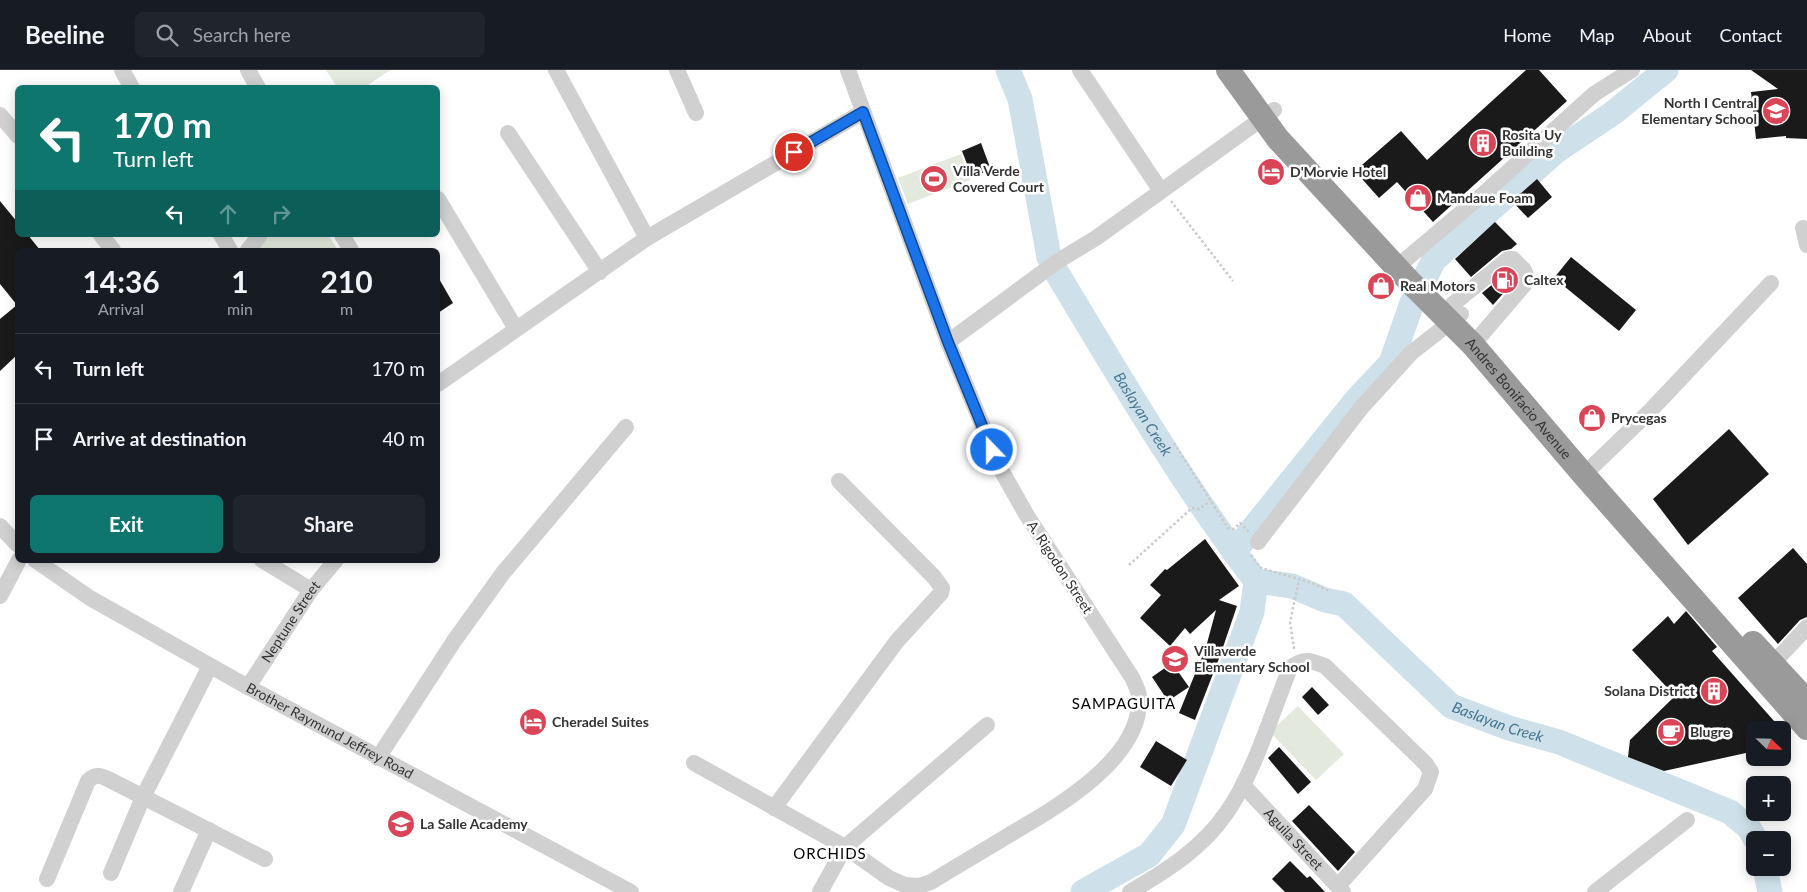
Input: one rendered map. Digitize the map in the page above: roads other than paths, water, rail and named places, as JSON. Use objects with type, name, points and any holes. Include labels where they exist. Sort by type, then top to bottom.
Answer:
[{"type":"highway","name":"Andres Bonifacio Avenue","points":[[1228,70],[1268,115],[1291,132],[1408,269],[1447,307],[1482,334],[1766,670],[1807,728]]},
{"type":"highway","name":"Andres Bonifacio Avenue","points":[[1244,70],[1268,115]]},
{"type":"highway","name":"Andres Bonifacio Avenue","points":[[1447,307],[1473,345],[1766,670],[1807,701]]},
{"type":"street","points":[[122,70],[130,85]]},
{"type":"street","points":[[248,70],[256,85]]},
{"type":"street","points":[[556,70],[647,238]]},
{"type":"street","points":[[677,70],[696,114]]},
{"type":"street","name":"A. Rigodon Street","points":[[694,763],[844,847],[890,878],[905,886],[920,886],[931,882],[1066,801],[1105,769],[1128,737],[1139,711],[1139,695],[1133,679],[1026,514],[1000,468],[948,342],[848,70]]},
{"type":"street","points":[[1080,70],[1161,191]]},
{"type":"street","points":[[1408,269],[1489,189],[1594,94],[1632,70]]},
{"type":"street","points":[[440,383],[647,238],[863,112]]},
{"type":"street","points":[[0,115],[15,132]]},
{"type":"street","points":[[948,342],[1058,261],[1096,238],[1268,115]]},
{"type":"street","points":[[508,133],[600,272]]},
{"type":"street","points":[[440,202],[516,329]]},
{"type":"street","points":[[1803,228],[1807,245]]},
{"type":"street","points":[[103,237],[111,248]]},
{"type":"street","points":[[222,237],[229,248]]},
{"type":"street","points":[[250,248],[258,237]]},
{"type":"street","points":[[343,237],[350,248]]},
{"type":"street","points":[[1254,548],[1361,408],[1411,353],[1447,307],[1508,260],[1513,259],[1519,264],[1527,278],[1524,285],[1482,334]]},
{"type":"street","points":[[1593,466],[1650,411],[1771,283]]},
{"type":"street","points":[[378,758],[444,657],[503,573],[626,427]]},
{"type":"street","points":[[774,808],[897,641],[941,594],[942,588],[934,577],[839,481]]},
{"type":"street","points":[[0,526],[15,542]]},
{"type":"street","points":[[0,596],[17,563]]},
{"type":"street","name":"Brother Raymund Jeffrey Road","points":[[39,563],[90,598],[248,688],[631,892]]},
{"type":"street","points":[[267,563],[311,590]]},
{"type":"street","name":"Neptune Street","points":[[248,688],[311,590],[334,563]]},
{"type":"street","points":[[1766,670],[1807,627]]},
{"type":"street","points":[[1130,892],[1164,872],[1201,843],[1227,813],[1243,785],[1290,668],[1300,661],[1314,661],[1325,666],[1426,764],[1431,772],[1425,789],[1340,889]]},
{"type":"street","points":[[110,873],[143,797],[210,666]]},
{"type":"street","points":[[820,892],[844,847],[987,725]]},
{"type":"street","points":[[47,879],[88,782],[93,776],[100,775],[265,859]]},
{"type":"street","name":"Aguila Street","points":[[1243,785],[1340,889]]},
{"type":"street","points":[[1595,892],[1687,820]]},
{"type":"street","points":[[181,892],[209,830]]},
{"type":"waterway","name":"Baslayan Creek","points":[[1008,70],[1020,99],[1049,257]]},
{"type":"waterway","points":[[1234,552],[1357,399],[1391,363],[1412,303],[1434,260],[1555,152],[1613,113],[1666,70]]},
{"type":"waterway","name":"Baslayan Creek","points":[[1057,273],[1177,469],[1256,581],[1252,612],[1173,825],[1149,855],[1083,892]]},
{"type":"waterway","name":"Baslayan Creek","points":[[1256,581],[1292,586],[1325,600],[1344,604],[1451,706],[1509,728],[1559,742],[1730,812],[1751,831]]},
{"type":"waterway","name":"Baslayan Creek","points":[[1767,876],[1770,892]]},
{"type":"place","name":"North I Central Elementary School","points":[[1776,111]]},
{"type":"place","name":"Rosita Uy Building","points":[[1483,143]]},
{"type":"place","name":"D'Morvie Hotel","points":[[1271,172]]},
{"type":"place","name":"Villa Verde Covered Court","points":[[934,179]]},
{"type":"place","name":"Mandaue Foam","points":[[1418,198]]},
{"type":"place","name":"Caltex","points":[[1505,280]]},
{"type":"place","name":"Real Motors","points":[[1381,286]]},
{"type":"place","name":"Prycegas","points":[[1592,418]]},
{"type":"place","name":"Villaverde Elementary School","points":[[1175,659]]},
{"type":"place","name":"Solana District","points":[[1714,691]]},
{"type":"place","name":"Cheradel Suites","points":[[533,722]]},
{"type":"place","name":"Blugre","points":[[1671,732]]},
{"type":"place","name":"La Salle Academy","points":[[401,824]]},
{"type":"district","name":"SAMPAGUITA","points":[[1124,704]]},
{"type":"district","name":"ORCHIDS","points":[[830,854]]}]
